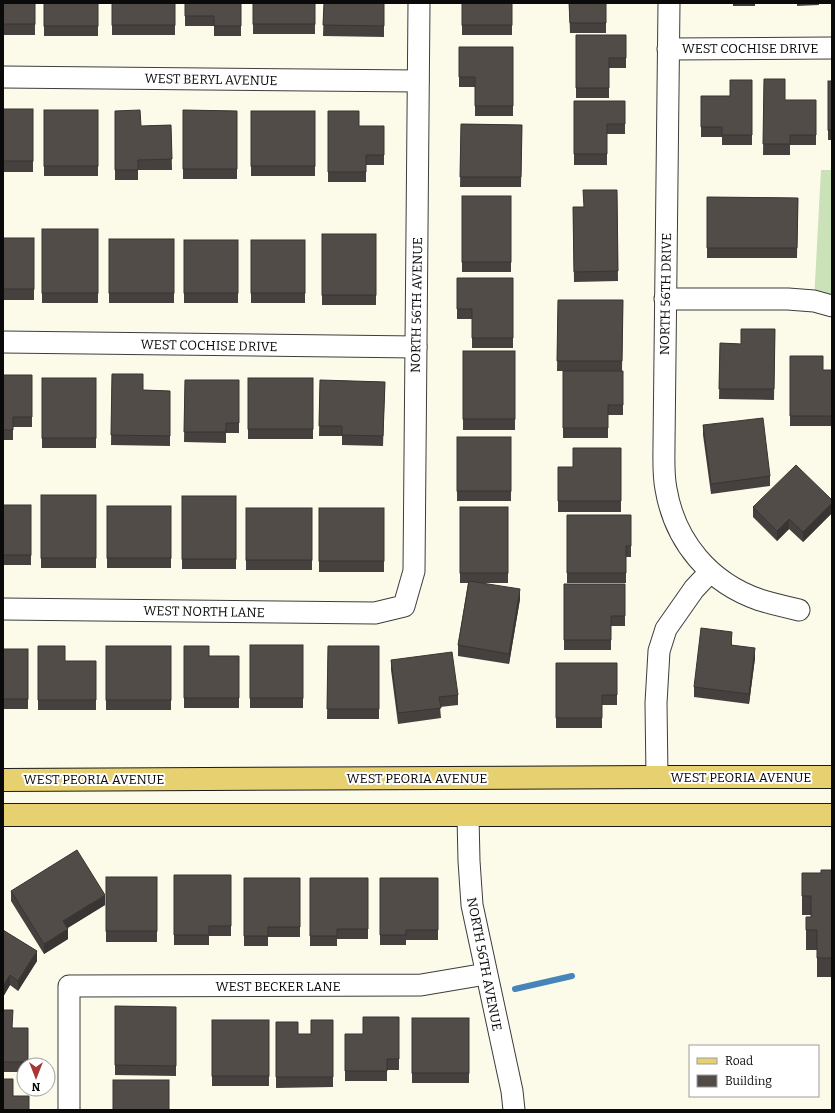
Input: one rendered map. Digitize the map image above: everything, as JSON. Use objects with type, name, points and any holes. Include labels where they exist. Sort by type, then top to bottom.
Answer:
[{"type":"main road","name":"WEST PEORIA AVENUE","points":[[3,780],[832,777]]},
{"type":"main road","points":[[3,815],[832,815]]},
{"type":"street","name":"NORTH 56TH AVENUE","points":[[404,606],[414,571],[419,3]]},
{"type":"street","name":"NORTH 56TH DRIVE","points":[[669,3],[664,444],[666,490],[680,531],[691,551],[710,572],[731,586],[760,600],[799,610]]},
{"type":"street","name":"WEST COCHISE DRIVE","points":[[668,48],[832,48]]},
{"type":"street","name":"WEST BERYL AVENUE","points":[[3,77],[418,81]]},
{"type":"street","points":[[665,299],[788,298],[814,301],[832,306]]},
{"type":"street","name":"WEST COCHISE DRIVE","points":[[3,342],[416,347]]},
{"type":"street","points":[[657,777],[656,703],[658,651],[666,629],[694,589],[710,572]]},
{"type":"street","name":"WEST NORTH LANE","points":[[3,609],[375,613],[404,606]]},
{"type":"street","name":"NORTH 56TH AVENUE","points":[[468,816],[472,905],[512,1091],[514,1110]]},
{"type":"street","name":"WEST BECKER LANE","points":[[69,1110],[69,986],[421,986],[486,974]]},
{"type":"green space","points":[[821,170],[832,170],[832,306],[814,301]]},
{"type":"building","points":[[3,3],[35,3],[35,24],[3,24]]},
{"type":"building","points":[[44,3],[98,3],[98,26],[44,26]]},
{"type":"building","points":[[112,3],[175,3],[175,25],[112,25]]},
{"type":"building","points":[[185,3],[241,3],[241,26],[214,26],[214,16],[185,16]]},
{"type":"building","points":[[253,3],[315,3],[315,24],[253,24]]},
{"type":"building","points":[[324,3],[384,3],[384,26],[323,25]]},
{"type":"building","points":[[462,3],[512,3],[512,25],[462,25]]},
{"type":"building","points":[[569,3],[606,3],[606,23],[570,23]]},
{"type":"building","points":[[576,35],[626,35],[626,58],[609,58],[609,88],[576,88]]},
{"type":"building","points":[[459,47],[513,47],[513,106],[475,106],[475,77],[459,77]]},
{"type":"building","points":[[764,79],[785,79],[785,100],[816,100],[816,135],[790,135],[790,144],[763,144]]},
{"type":"building","points":[[730,80],[752,80],[752,135],[722,135],[722,127],[701,127],[701,96],[730,96]]},
{"type":"building","points":[[828,81],[832,81],[832,130],[828,130]]},
{"type":"building","points":[[574,101],[625,101],[625,124],[607,124],[607,154],[574,154]]},
{"type":"building","points":[[3,109],[33,109],[33,161],[3,161]]},
{"type":"building","points":[[44,110],[98,110],[98,166],[44,166]]},
{"type":"building","points":[[140,110],[141,126],[171,125],[172,159],[138,160],[138,170],[115,170],[115,111]]},
{"type":"building","points":[[183,110],[237,111],[237,169],[183,169]]},
{"type":"building","points":[[251,111],[315,111],[315,166],[251,166]]},
{"type":"building","points":[[328,111],[359,111],[359,126],[384,126],[384,155],[366,155],[366,172],[328,172]]},
{"type":"building","points":[[461,124],[522,125],[521,177],[460,177]]},
{"type":"building","points":[[583,190],[617,190],[618,271],[574,272],[573,207],[584,207]]},
{"type":"building","points":[[462,196],[511,196],[511,262],[462,262]]},
{"type":"building","points":[[707,197],[798,198],[797,248],[707,248]]},
{"type":"building","points":[[42,229],[98,229],[98,293],[42,293]]},
{"type":"building","points":[[322,234],[376,234],[376,295],[322,295]]},
{"type":"building","points":[[3,238],[34,238],[34,289],[3,289]]},
{"type":"building","points":[[109,239],[174,239],[174,293],[109,293]]},
{"type":"building","points":[[184,240],[238,240],[238,293],[184,293]]},
{"type":"building","points":[[251,240],[305,240],[305,293],[251,293]]},
{"type":"building","points":[[457,278],[513,278],[513,338],[472,338],[472,309],[457,309]]},
{"type":"building","points":[[558,300],[623,300],[622,361],[557,361]]},
{"type":"building","points":[[741,329],[775,329],[774,389],[719,389],[720,343],[741,344]]},
{"type":"building","points":[[463,351],[515,351],[515,419],[463,419]]},
{"type":"building","points":[[790,356],[823,356],[823,370],[832,370],[832,416],[790,416]]},
{"type":"building","points":[[563,371],[623,371],[623,405],[608,405],[608,428],[563,428]]},
{"type":"building","points":[[112,374],[143,374],[143,390],[170,391],[170,436],[111,435]]},
{"type":"building","points":[[3,375],[32,375],[32,417],[13,417],[13,430],[3,430]]},
{"type":"building","points":[[42,378],[96,378],[96,438],[42,438]]},
{"type":"building","points":[[248,378],[313,378],[313,429],[248,429]]},
{"type":"building","points":[[185,380],[239,380],[239,423],[226,423],[226,432],[184,432]]},
{"type":"building","points":[[320,380],[385,382],[383,436],[342,435],[342,426],[319,426]]},
{"type":"building","points":[[763,418],[770,476],[711,484],[703,425]]},
{"type":"building","points":[[457,437],[511,437],[511,491],[457,491]]},
{"type":"building","points":[[573,448],[621,448],[621,501],[558,501],[558,467],[573,467]]},
{"type":"building","points":[[796,465],[832,500],[832,503],[803,532],[789,519],[777,531],[753,507]]},
{"type":"building","points":[[41,495],[96,495],[96,558],[41,558]]},
{"type":"building","points":[[182,496],[236,496],[236,559],[182,559]]},
{"type":"building","points":[[3,505],[31,505],[31,555],[3,555]]},
{"type":"building","points":[[107,506],[171,506],[171,558],[107,558]]},
{"type":"building","points":[[460,507],[508,507],[508,573],[460,573]]},
{"type":"building","points":[[246,508],[312,508],[312,560],[246,560]]},
{"type":"building","points":[[319,508],[384,508],[384,561],[319,561]]},
{"type":"building","points":[[567,515],[631,515],[631,546],[626,546],[626,573],[567,573]]},
{"type":"building","points":[[469,581],[520,589],[509,654],[458,645]]},
{"type":"building","points":[[564,584],[625,584],[625,616],[611,616],[611,640],[564,640]]},
{"type":"building","points":[[701,628],[732,632],[731,645],[755,648],[749,694],[694,687]]},
{"type":"building","points":[[250,645],[303,645],[303,698],[250,698]]},
{"type":"building","points":[[38,646],[65,646],[65,661],[96,661],[96,700],[38,700]]},
{"type":"building","points":[[106,646],[171,646],[171,700],[106,700]]},
{"type":"building","points":[[184,646],[209,646],[209,656],[239,656],[239,698],[184,698]]},
{"type":"building","points":[[328,646],[379,646],[379,709],[327,709]]},
{"type":"building","points":[[3,649],[28,649],[28,699],[3,699]]},
{"type":"building","points":[[452,652],[458,695],[439,697],[441,708],[398,713],[391,660]]},
{"type":"building","points":[[556,663],[617,663],[617,695],[602,695],[602,718],[556,718]]},
{"type":"building","points":[[77,850],[105,895],[63,921],[68,929],[44,944],[11,891]]},
{"type":"building","points":[[821,870],[832,870],[832,958],[817,958],[817,930],[806,930],[806,917],[811,917],[811,896],[802,896],[802,873],[821,873]]},
{"type":"building","points":[[174,875],[231,875],[231,926],[209,926],[209,935],[174,935]]},
{"type":"building","points":[[106,877],[157,877],[157,931],[106,931]]},
{"type":"building","points":[[244,878],[300,878],[300,927],[268,927],[268,936],[244,936]]},
{"type":"building","points":[[310,878],[368,878],[368,929],[337,929],[337,936],[310,936]]},
{"type":"building","points":[[380,878],[438,878],[438,930],[406,930],[406,935],[380,935]]},
{"type":"building","points":[[3,930],[37,951],[18,981],[10,975],[3,986]]},
{"type":"building","points":[[115,1006],[176,1007],[176,1066],[115,1065]]},
{"type":"building","points":[[3,1010],[13,1010],[12,1028],[28,1028],[28,1057],[16,1057],[16,1062],[3,1062]]},
{"type":"building","points":[[363,1017],[399,1017],[399,1059],[387,1059],[387,1071],[345,1071],[345,1034],[363,1034]]},
{"type":"building","points":[[412,1018],[469,1018],[469,1073],[412,1073]]},
{"type":"building","points":[[212,1020],[269,1020],[269,1076],[212,1076]]},
{"type":"building","points":[[311,1020],[333,1020],[333,1077],[276,1077],[276,1022],[298,1022],[298,1034],[311,1034]]},
{"type":"building","points":[[3,1079],[13,1079],[13,1096],[29,1097],[29,1110],[3,1110]]},
{"type":"building","points":[[113,1080],[169,1080],[169,1110],[113,1110]]},
{"type":"waterway","points":[[515,989],[572,976]]}]
